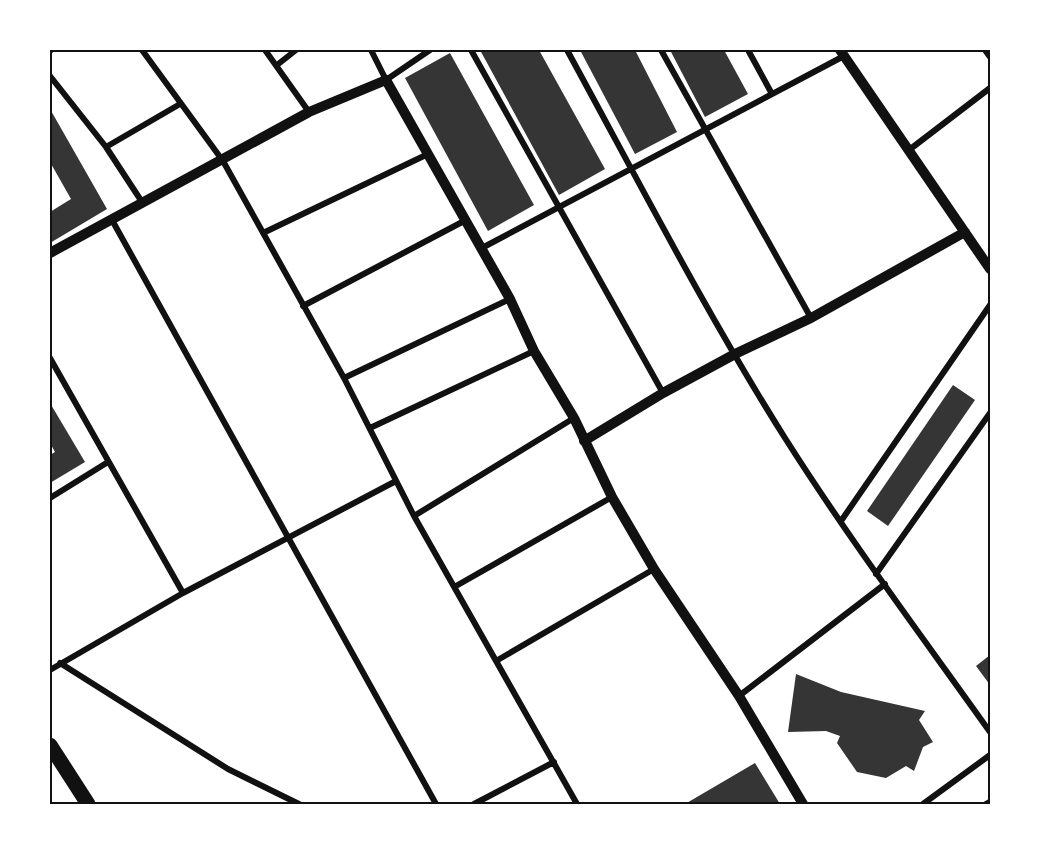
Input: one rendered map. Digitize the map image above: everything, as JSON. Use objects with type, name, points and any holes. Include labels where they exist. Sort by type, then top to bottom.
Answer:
[{"type":"main road","points":[[50,745],[88,804]]},
{"type":"street","points":[[142,50],[223,161],[344,378],[414,516],[456,586],[577,804]]},
{"type":"street","points":[[265,50],[309,112]]},
{"type":"street","points":[[277,65],[296,50]]},
{"type":"street","points":[[371,50],[467,220],[480,249],[510,299],[534,351],[574,418],[612,497],[654,569],[739,696],[803,804]]},
{"type":"street","points":[[50,253],[142,202],[223,161],[309,112],[386,80],[430,50]]},
{"type":"street","points":[[471,50],[557,208],[663,393]]},
{"type":"street","points":[[567,50],[735,354],[785,438],[876,574],[990,732]]},
{"type":"street","points":[[662,50],[812,318]]},
{"type":"street","points":[[748,50],[772,94]]},
{"type":"street","points":[[985,50],[990,57]]},
{"type":"street","points":[[480,249],[772,94],[842,53],[990,269]]},
{"type":"street","points":[[50,76],[106,147],[142,202]]},
{"type":"street","points":[[909,150],[990,88]]},
{"type":"street","points":[[106,147],[180,104]]},
{"type":"street","points":[[263,233],[428,154]]},
{"type":"street","points":[[112,220],[436,804]]},
{"type":"street","points":[[303,306],[467,220]]},
{"type":"street","points":[[584,441],[663,393],[735,354],[812,318],[965,232]]},
{"type":"street","points":[[344,378],[510,299]]},
{"type":"street","points":[[841,521],[990,305]]},
{"type":"street","points":[[370,428],[534,351]]},
{"type":"street","points":[[50,358],[183,593]]},
{"type":"street","points":[[876,574],[990,413]]},
{"type":"street","points":[[414,516],[574,418]]},
{"type":"street","points":[[50,498],[108,462]]},
{"type":"street","points":[[50,670],[183,593],[396,481]]},
{"type":"street","points":[[456,586],[612,497]]},
{"type":"street","points":[[496,661],[654,569]]},
{"type":"street","points":[[739,696],[885,584]]},
{"type":"street","points":[[60,663],[228,769],[299,804]]},
{"type":"street","points":[[923,804],[990,755]]},
{"type":"street","points":[[474,804],[554,762]]},
{"type":"path","points":[[983,804],[990,800]]},
{"type":"building","points":[[480,50],[539,50],[605,169],[559,195]]},
{"type":"building","points":[[580,50],[635,50],[677,132],[635,154]]},
{"type":"building","points":[[670,50],[724,50],[748,94],[705,117]]},
{"type":"building","points":[[450,53],[534,205],[488,231],[405,78]]},
{"type":"building","points":[[50,109],[107,209],[50,243],[50,212],[71,199],[50,162]]},
{"type":"building","points":[[953,385],[975,400],[888,526],[867,511]]},
{"type":"building","points":[[50,403],[85,462],[50,483],[50,455],[55,452],[50,443]]},
{"type":"building","points":[[990,655],[990,685],[976,666]]},
{"type":"building","points":[[796,674],[841,692],[925,711],[919,720],[933,742],[923,747],[914,771],[906,766],[886,778],[857,772],[837,743],[840,736],[826,731],[788,732]]},
{"type":"building","points":[[755,763],[780,804],[685,804]]}]
